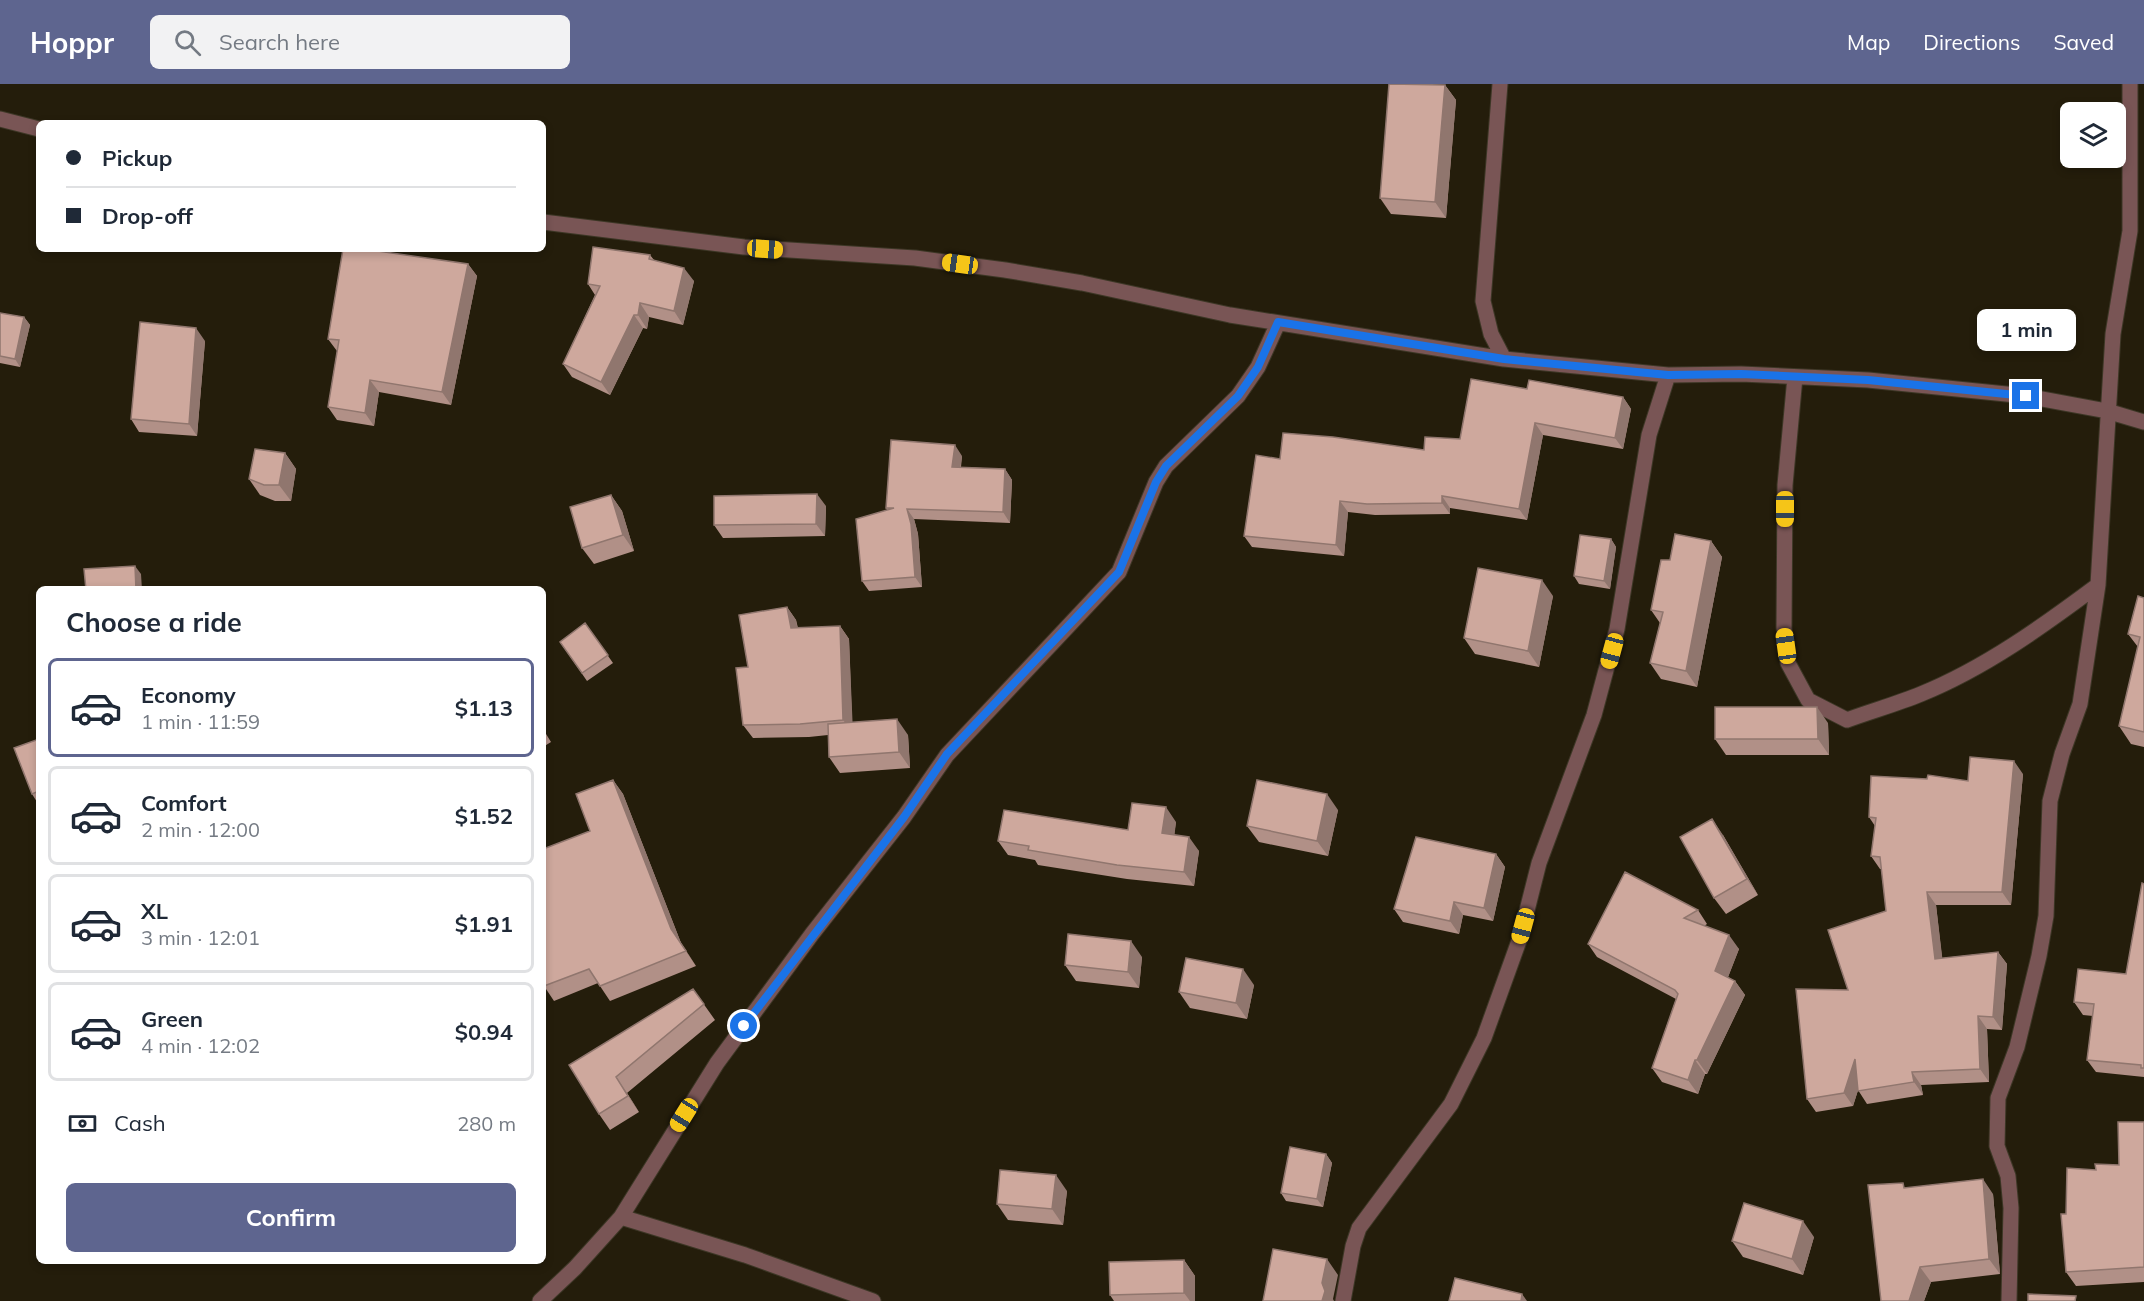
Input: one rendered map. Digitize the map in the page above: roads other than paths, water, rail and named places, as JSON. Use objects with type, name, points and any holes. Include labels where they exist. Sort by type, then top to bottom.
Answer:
[{"type":"street","points":[[1500,84],[1483,301],[1491,334],[1504,359]]},
{"type":"street","points":[[2009,1301],[2011,1208],[2008,1176],[1997,1146],[1998,1098],[2017,1047],[2039,956],[2046,916],[2050,801],[2062,754],[2080,704],[2098,585],[2113,334],[2130,231],[2130,84]]},
{"type":"street","points":[[0,119],[36,128]]},
{"type":"street","points":[[546,222],[744,248],[927,259],[1082,283],[1278,322],[1504,359],[1668,375],[1741,374],[1868,380],[2026,396],[2107,411],[2144,422]]},
{"type":"street","points":[[540,1301],[575,1268],[621,1217],[717,1063],[812,934],[904,817],[947,754],[1119,572],[1156,482],[1166,466],[1238,396],[1258,367],[1278,322]]},
{"type":"street","points":[[1343,1301],[1353,1246],[1359,1228],[1451,1104],[1484,1038],[1520,938],[1539,863],[1594,716],[1617,629],[1649,435],[1668,375]]},
{"type":"street","points":[[1795,377],[1785,485],[1784,628],[1788,663],[1808,700],[1847,720],[1922,693],[1987,660],[2047,622],[2098,585]]},
{"type":"street","points":[[621,1217],[745,1255],[873,1301]]}]
